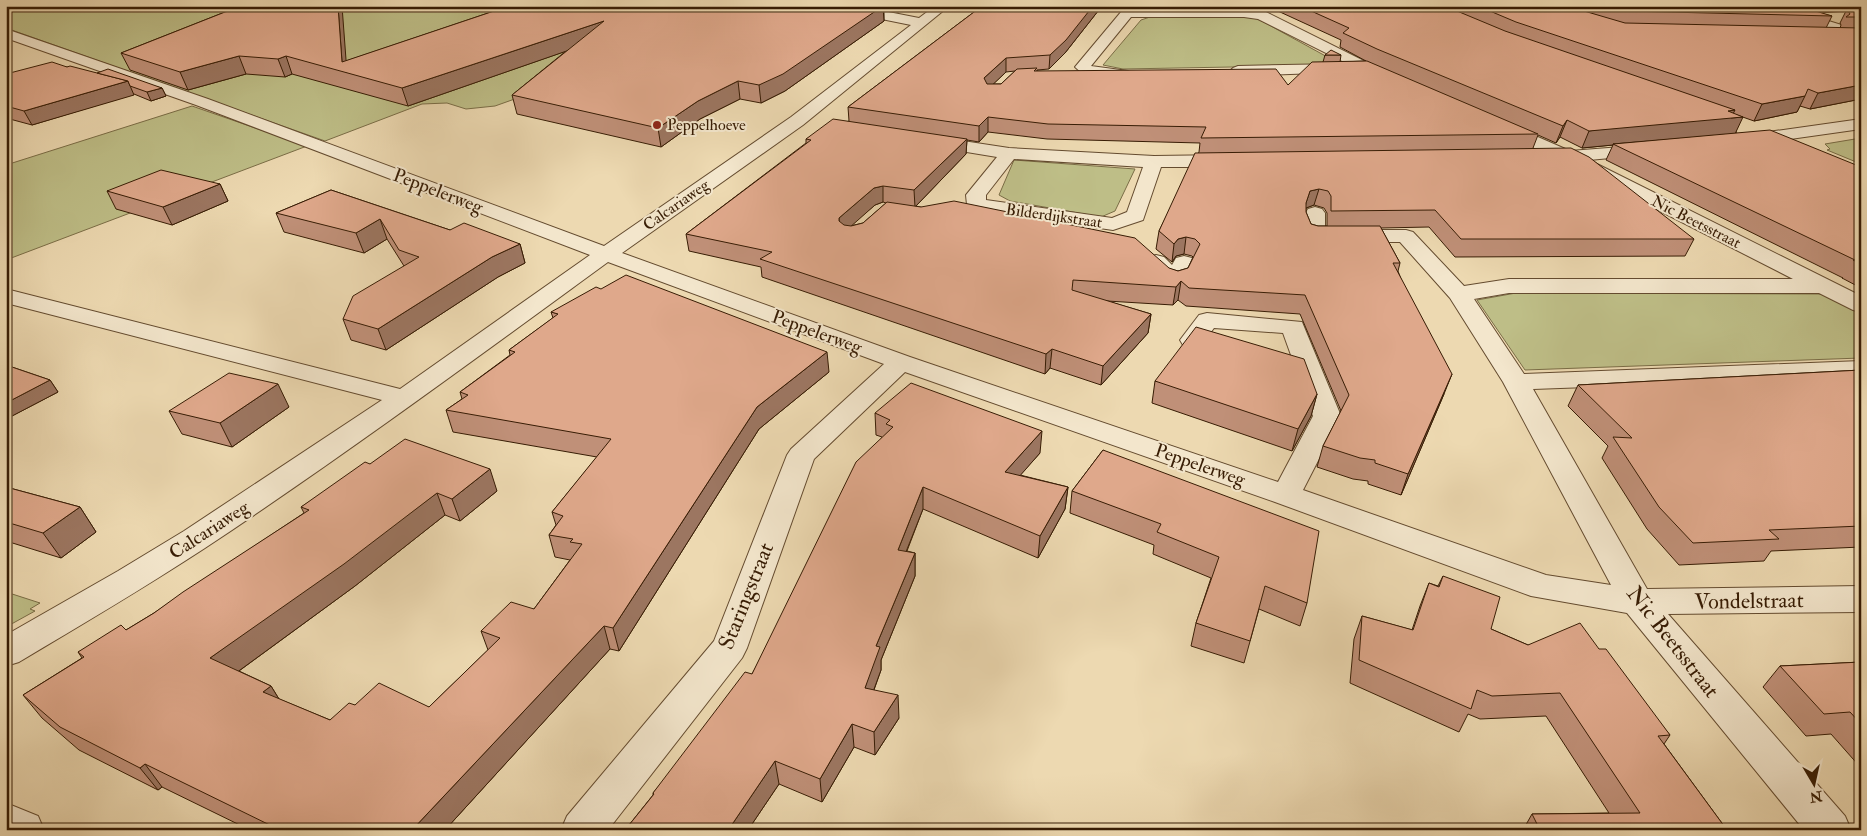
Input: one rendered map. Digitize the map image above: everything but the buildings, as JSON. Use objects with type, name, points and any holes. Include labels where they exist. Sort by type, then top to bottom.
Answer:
[{"type":"street","points":[[838,6],[922,23]]},
{"type":"street","name":"Calcariaweg","points":[[6,652],[130,580],[202,534],[404,398],[606,254],[807,123],[943,6]]},
{"type":"street","points":[[1766,6],[1861,36]]},
{"type":"street","points":[[1088,72],[1082,68],[1131,9],[1244,13],[1261,15],[1403,85]]},
{"type":"street","points":[[1806,18],[1842,17]]},
{"type":"street","name":"Peppelerweg","points":[[6,33],[202,102],[606,254],[901,362],[1286,495],[1543,587],[1637,602]]},
{"type":"street","points":[[1812,36],[1861,36]]},
{"type":"street","points":[[1228,72],[1367,68]]},
{"type":"street","points":[[1066,75],[1088,72],[1138,73]]},
{"type":"street","name":"Nic Beetsstraat","points":[[1486,121],[1568,157],[1861,305]]},
{"type":"street","points":[[1743,124],[1807,148]]},
{"type":"street","points":[[1732,142],[1780,137],[1861,124]]},
{"type":"street","points":[[913,139],[1009,153],[1154,162],[1242,161]]},
{"type":"street","points":[[1528,158],[1568,157],[1664,148]]},
{"type":"street","name":"Bilderdijkstraat","points":[[1009,153],[968,207],[1127,237],[1154,162]]},
{"type":"street","name":"Nic Beetsstraat","points":[[1315,213],[1314,236],[1406,236],[1459,294],[1516,382],[1637,602],[1830,830]]},
{"type":"street","points":[[1127,237],[1180,271],[1136,272]]},
{"type":"street","name":"Nic Beetsstraat","points":[[1459,294],[1509,286],[1824,286]]},
{"type":"street","points":[[6,296],[404,398]]},
{"type":"street","points":[[1192,340],[1207,320],[1294,327],[1327,416],[1286,495]]},
{"type":"street","name":"Staringstraat","points":[[582,830],[729,648],[801,455],[901,362]]},
{"type":"street","points":[[1516,382],[1861,369]]},
{"type":"street","name":"Vondelstraat","points":[[1637,602],[1861,599]]},
{"type":"street","points":[[6,822],[23,830]]},
{"type":"green space","points":[[6,6],[560,6],[647,52],[495,106],[466,109],[447,103],[422,104],[325,141],[6,28]]},
{"type":"green space","points":[[1240,16],[1258,19],[1342,65],[1123,69],[1103,65],[1141,20],[1150,17]]},
{"type":"green space","points":[[192,106],[307,146],[6,260],[6,165]]},
{"type":"green space","points":[[1855,139],[1861,141],[1861,164],[1827,150],[1830,149],[1825,144]]},
{"type":"green space","points":[[1014,160],[1135,169],[1115,211],[1101,217],[1010,201],[999,195]]},
{"type":"green space","points":[[1516,293],[1822,294],[1861,314],[1861,358],[1525,370],[1477,300]]},
{"type":"green space","points":[[6,592],[40,603],[30,609],[35,611],[6,627]]},
{"type":"place","name":"Peppelhoeve","points":[[657,125]]}]
